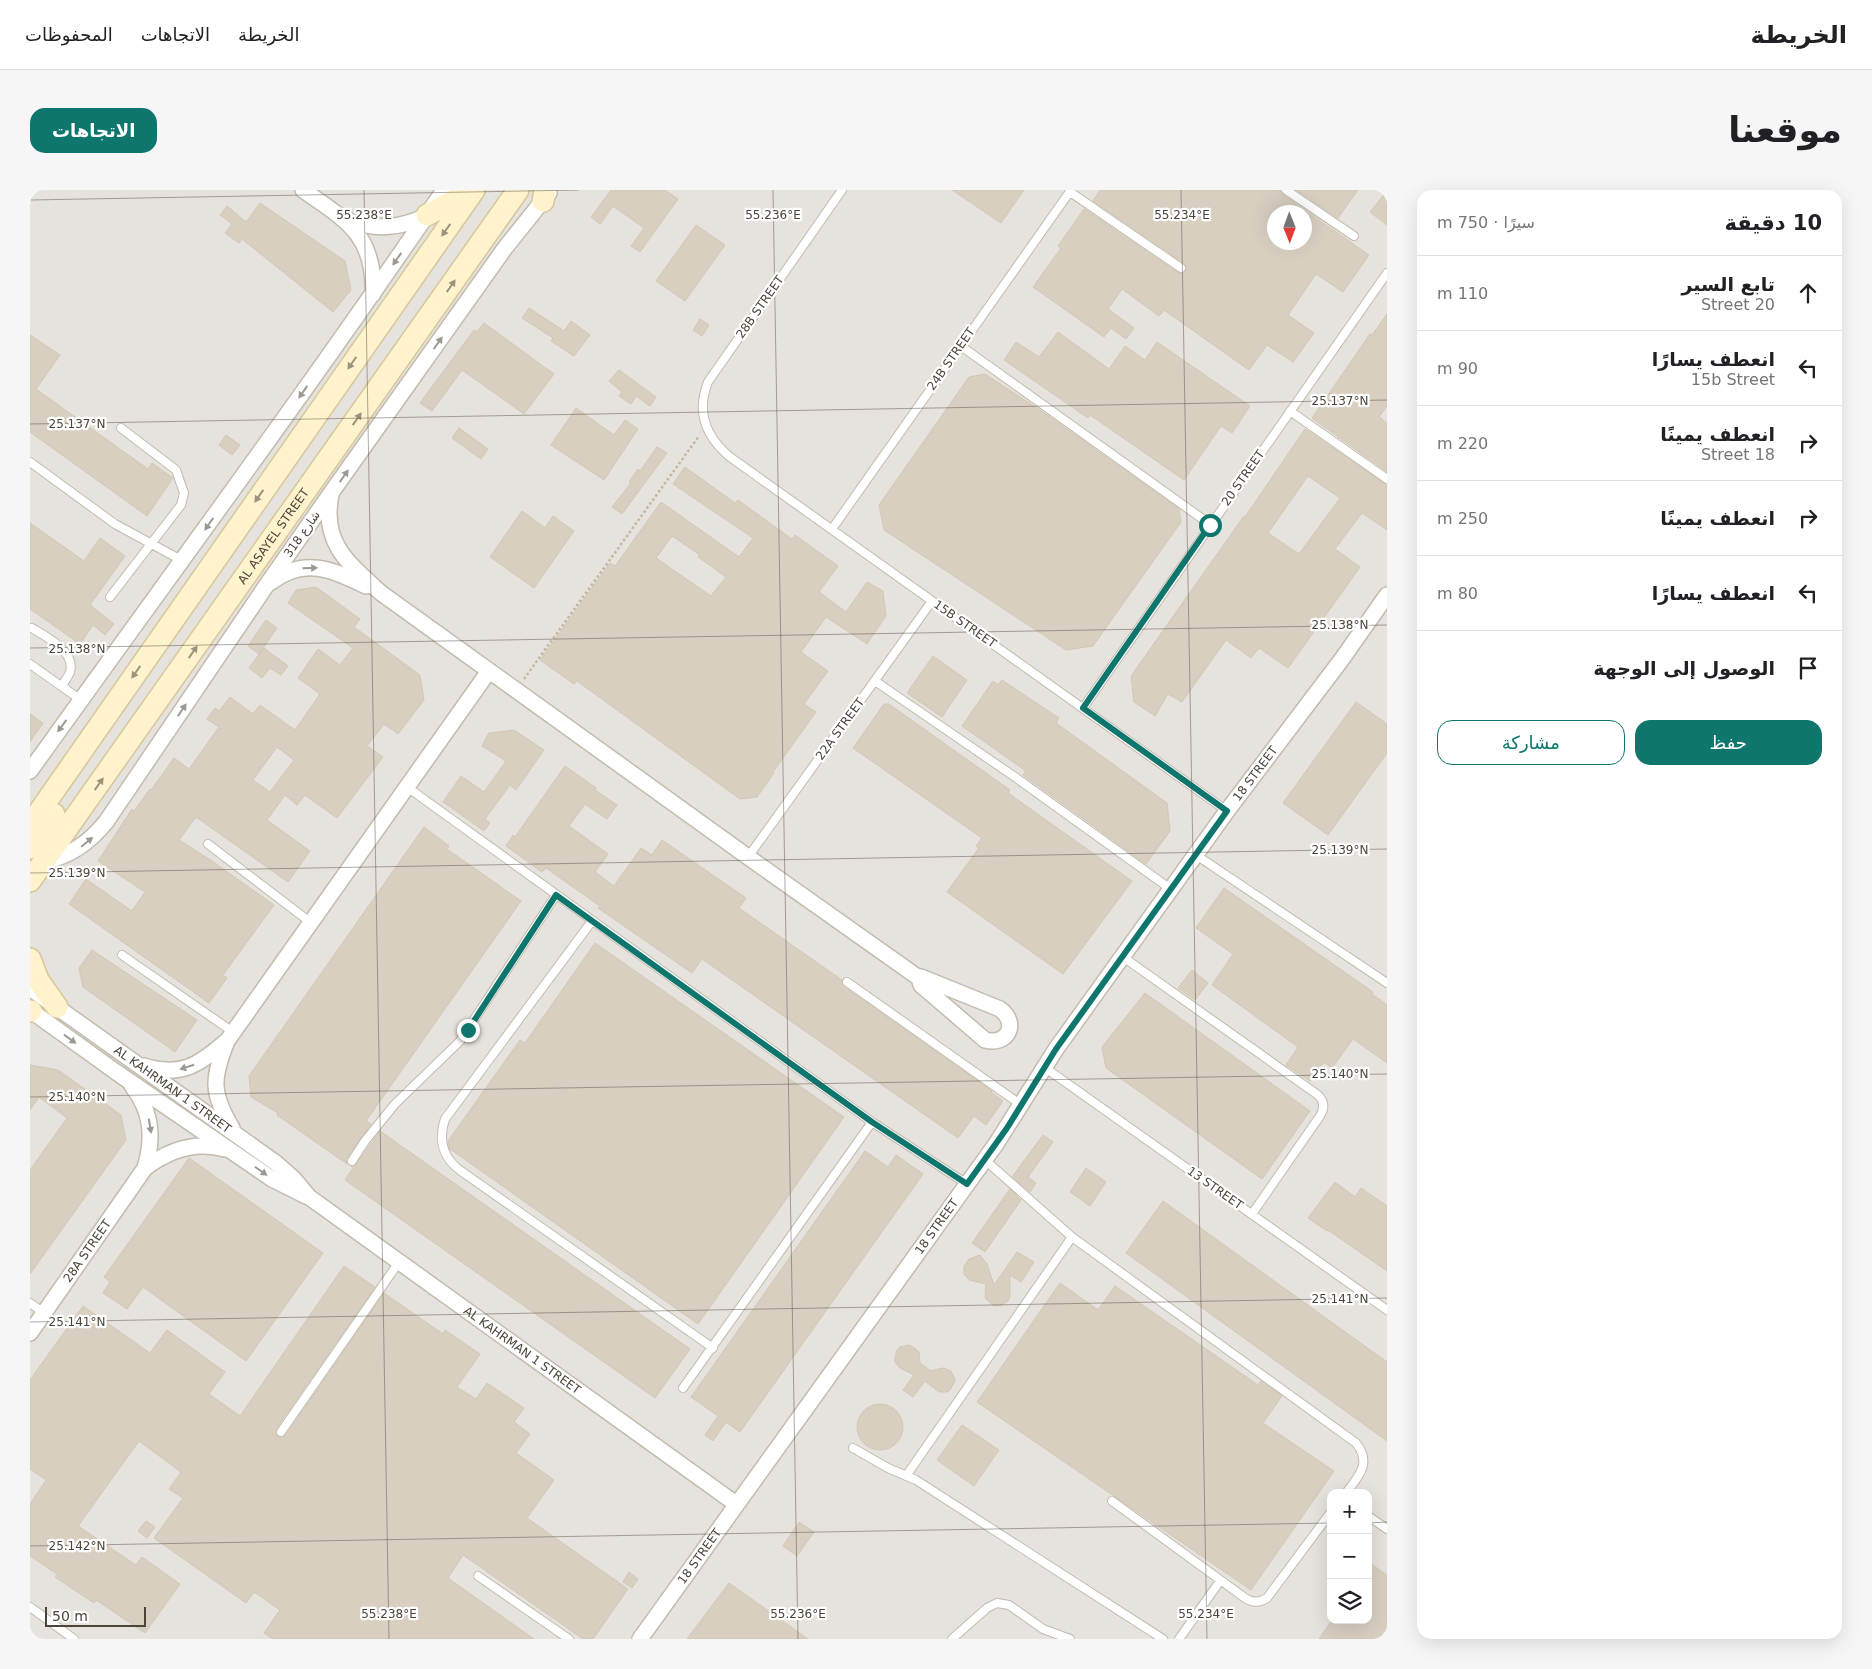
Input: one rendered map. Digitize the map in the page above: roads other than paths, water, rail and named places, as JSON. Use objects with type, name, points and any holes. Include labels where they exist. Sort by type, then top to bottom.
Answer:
[{"type":"main road","points":[[427,215],[473,190]]},
{"type":"main road","points":[[30,824],[473,190]]},
{"type":"main road","name":"AL ASAYEL STREET","points":[[30,881],[37,855],[518,190]]},
{"type":"main road","points":[[37,855],[62,800],[66,774]]},
{"type":"main road","points":[[30,960],[38,980],[57,1007]]},
{"type":"street","points":[[303,190],[346,220],[357,234],[366,248],[372,271],[373,294]]},
{"type":"street","points":[[30,771],[373,294],[444,190]]},
{"type":"street","name":"شارع 318","points":[[37,855],[68,854],[98,832],[266,586],[504,248],[547,194]]},
{"type":"street","points":[[346,220],[373,228],[387,228],[414,222],[427,215]]},
{"type":"street","points":[[331,494],[328,517],[334,540],[346,560],[381,593],[919,978],[928,978],[1006,1013],[1010,1020],[1010,1028],[1006,1035],[1000,1040],[993,1042],[985,1040],[921,985],[919,978]]},
{"type":"street","points":[[266,586],[278,577],[292,571],[306,568],[321,568],[335,571],[381,593]]},
{"type":"street","name":"18 STREET","points":[[640,1639],[985,1160],[1044,1067],[1227,811],[1387,595]]},
{"type":"street","points":[[133,1062],[155,1069],[179,1070],[202,1061],[230,1036],[489,670]]},
{"type":"street","name":"AL KAHRMAN 1 STREET","points":[[30,988],[285,1171],[310,1197],[736,1504]]},
{"type":"street","name":"AL KAHRMAN 1 STREET","points":[[30,1011],[272,1179],[310,1197]]},
{"type":"street","points":[[230,1036],[216,1071],[217,1094],[225,1116],[236,1135]]},
{"type":"street","name":"28A STREET","points":[[30,1333],[145,1168],[150,1145],[150,1122],[138,1094],[116,1072]]},
{"type":"street","name":"28A STREET","points":[[145,1168],[167,1154],[180,1149],[206,1146],[232,1150]]},
{"type":"lane","name":"28B STREET","points":[[707,429],[702,408],[704,390],[708,382],[842,190]]},
{"type":"lane","points":[[1286,190],[1354,236]]},
{"type":"lane","points":[[1070,191],[1181,268]]},
{"type":"lane","name":"24B STREET","points":[[832,529],[1070,191]]},
{"type":"lane","name":"20 STREET","points":[[1083,708],[1387,273]]},
{"type":"lane","points":[[961,346],[1210,525]]},
{"type":"lane","points":[[1290,410],[1387,479]]},
{"type":"lane","points":[[110,597],[181,505],[184,493],[176,470],[120,428]]},
{"type":"lane","name":"15B STREET","points":[[707,429],[721,449],[730,457],[1227,811]]},
{"type":"lane","points":[[30,462],[115,524],[182,561]]},
{"type":"lane","name":"22A STREET","points":[[748,857],[932,601]]},
{"type":"lane","points":[[32,628],[66,652],[70,661],[70,671],[62,686]]},
{"type":"lane","points":[[30,664],[81,700]]},
{"type":"lane","points":[[874,681],[1015,777],[1172,890]]},
{"type":"lane","points":[[407,787],[872,1122],[967,1184]]},
{"type":"lane","points":[[208,844],[310,922]]},
{"type":"lane","points":[[1196,855],[1387,983]]},
{"type":"lane","points":[[352,1161],[395,1104],[460,1041],[556,895]]},
{"type":"lane","points":[[592,921],[445,1119],[442,1127],[442,1144],[448,1160],[461,1171],[712,1348]]},
{"type":"lane","points":[[122,955],[230,1036]]},
{"type":"lane","points":[[1123,957],[1318,1095],[1322,1101],[1324,1109],[1320,1116],[1252,1214]]},
{"type":"lane","points":[[848,982],[1020,1104]]},
{"type":"lane","name":"13 STREET","points":[[1044,1067],[1387,1310]]},
{"type":"lane","points":[[683,1388],[872,1122]]},
{"type":"lane","points":[[985,1160],[1072,1237],[1356,1443],[1362,1453],[1363,1466],[1349,1489]]},
{"type":"lane","points":[[906,1476],[1072,1237]]},
{"type":"lane","points":[[281,1432],[400,1262]]},
{"type":"lane","points":[[30,1303],[44,1313]]},
{"type":"lane","points":[[853,1448],[934,1491],[1163,1639]]},
{"type":"lane","points":[[1112,1502],[1249,1601],[1258,1602],[1267,1598],[1327,1517]]},
{"type":"lane","points":[[1372,1519],[1387,1529]]},
{"type":"lane","points":[[478,1576],[569,1639]]},
{"type":"lane","points":[[1179,1639],[1220,1581]]},
{"type":"lane","points":[[952,1639],[986,1608],[997,1603],[1009,1605],[1043,1629],[1070,1639]]},
{"type":"lane","points":[[30,1606],[74,1639]]}]
